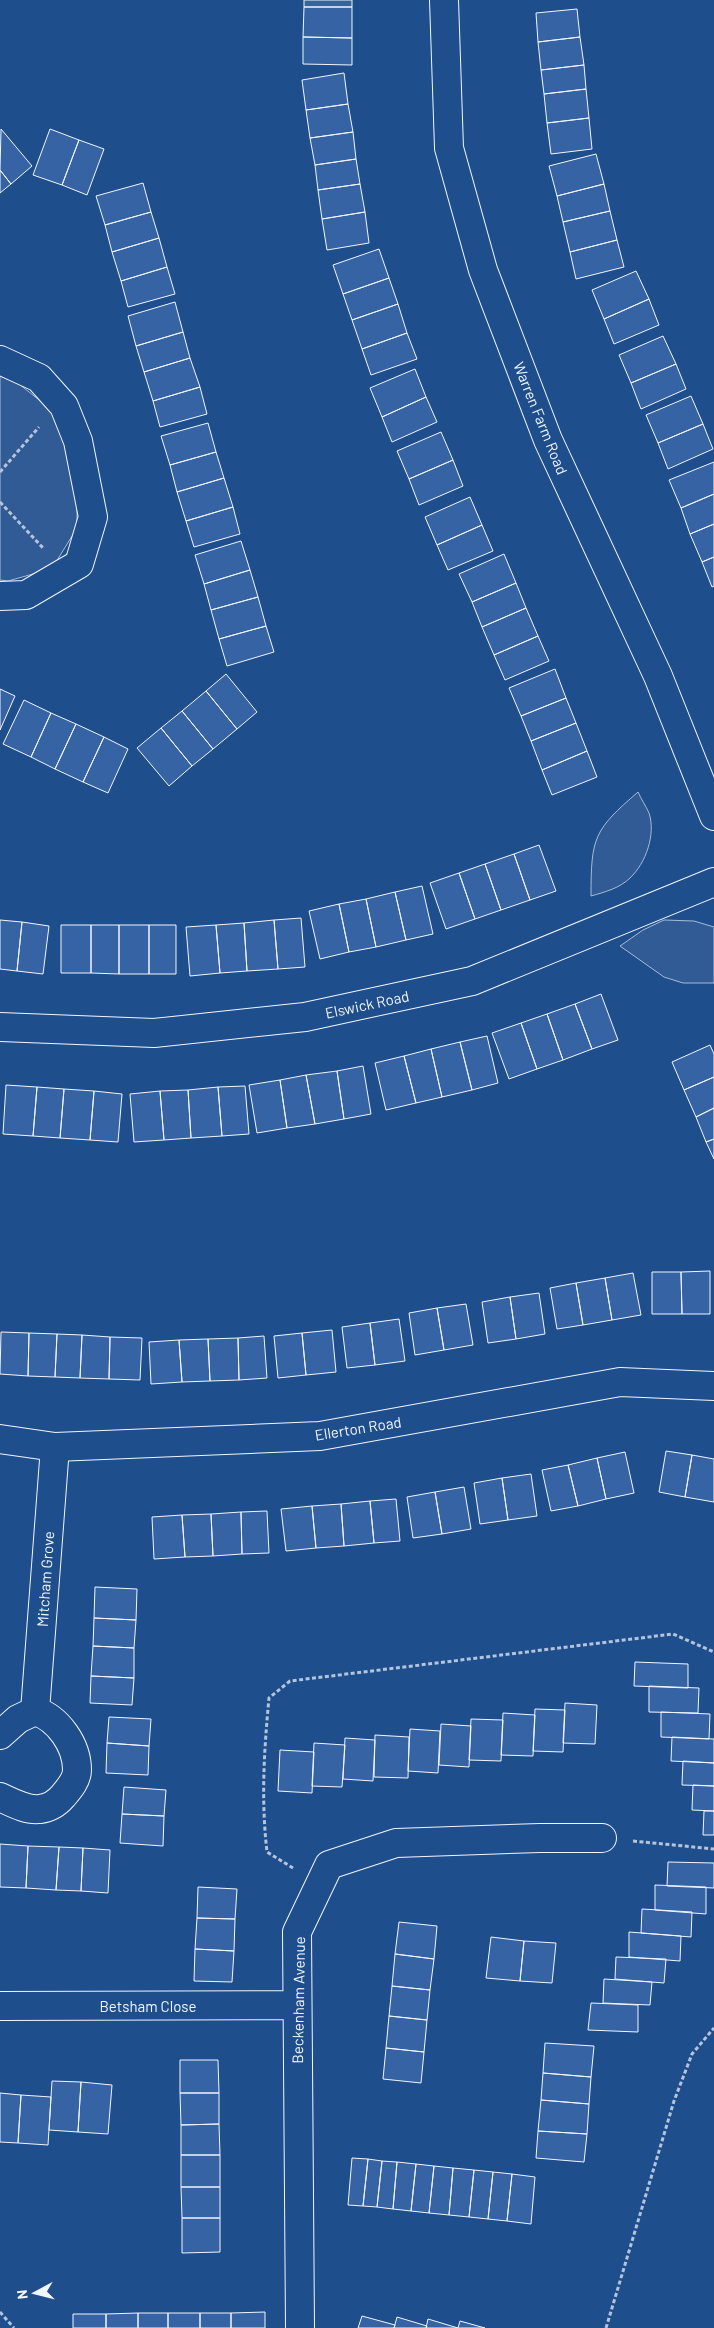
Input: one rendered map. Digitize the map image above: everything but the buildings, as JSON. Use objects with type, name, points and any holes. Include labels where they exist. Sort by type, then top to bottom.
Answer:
[{"type":"street","name":"Warren Farm Road","points":[[444,0],[449,148],[483,270],[548,440],[658,676],[714,816]]},
{"type":"street","points":[[0,360],[39,378],[64,406],[78,441],[93,517],[79,564],[26,595],[0,596]]},
{"type":"street","name":"Elswick Road","points":[[0,1027],[154,1033],[305,1017],[472,981],[714,882]]},
{"type":"street","name":"Ellerton Road","points":[[0,1439],[55,1447],[320,1436],[620,1382],[714,1386]]},
{"type":"street","name":"Mitcham Grove","points":[[35,1711],[55,1447]]},
{"type":"street","points":[[0,1735],[18,1719],[35,1711],[46,1714],[72,1745],[77,1770],[71,1787],[57,1803],[39,1809],[16,1805],[0,1797]]},
{"type":"street","name":"Beckenham Avenue","points":[[300,2328],[297,1932],[328,1865],[396,1843],[540,1838],[602,1838]]},
{"type":"street","name":"Betsham Close","points":[[0,2006],[297,2005]]},
{"type":"path","points":[[0,472],[41,425]]},
{"type":"path","points":[[0,502],[50,555]]},
{"type":"path","points":[[319,1885],[267,1852],[262,1813],[264,1748],[269,1698],[290,1681],[673,1634],[714,1652]]},
{"type":"path","points":[[602,1838],[714,1849]]},
{"type":"path","points":[[606,2328],[674,2101],[692,2054],[714,2028]]},
{"type":"path","points":[[0,2312],[14,2328]]},
{"type":"shaded area","points":[[0,376],[19,384],[53,411],[68,447],[77,484],[77,528],[56,562],[33,574],[8,581],[0,580]]},
{"type":"shaded area","points":[[638,792],[651,821],[650,839],[645,856],[636,872],[622,884],[591,896],[592,860],[598,836],[612,816]]},
{"type":"shaded area","points":[[664,920],[694,921],[714,927],[714,983],[683,983],[664,977],[620,946],[643,930]]}]
